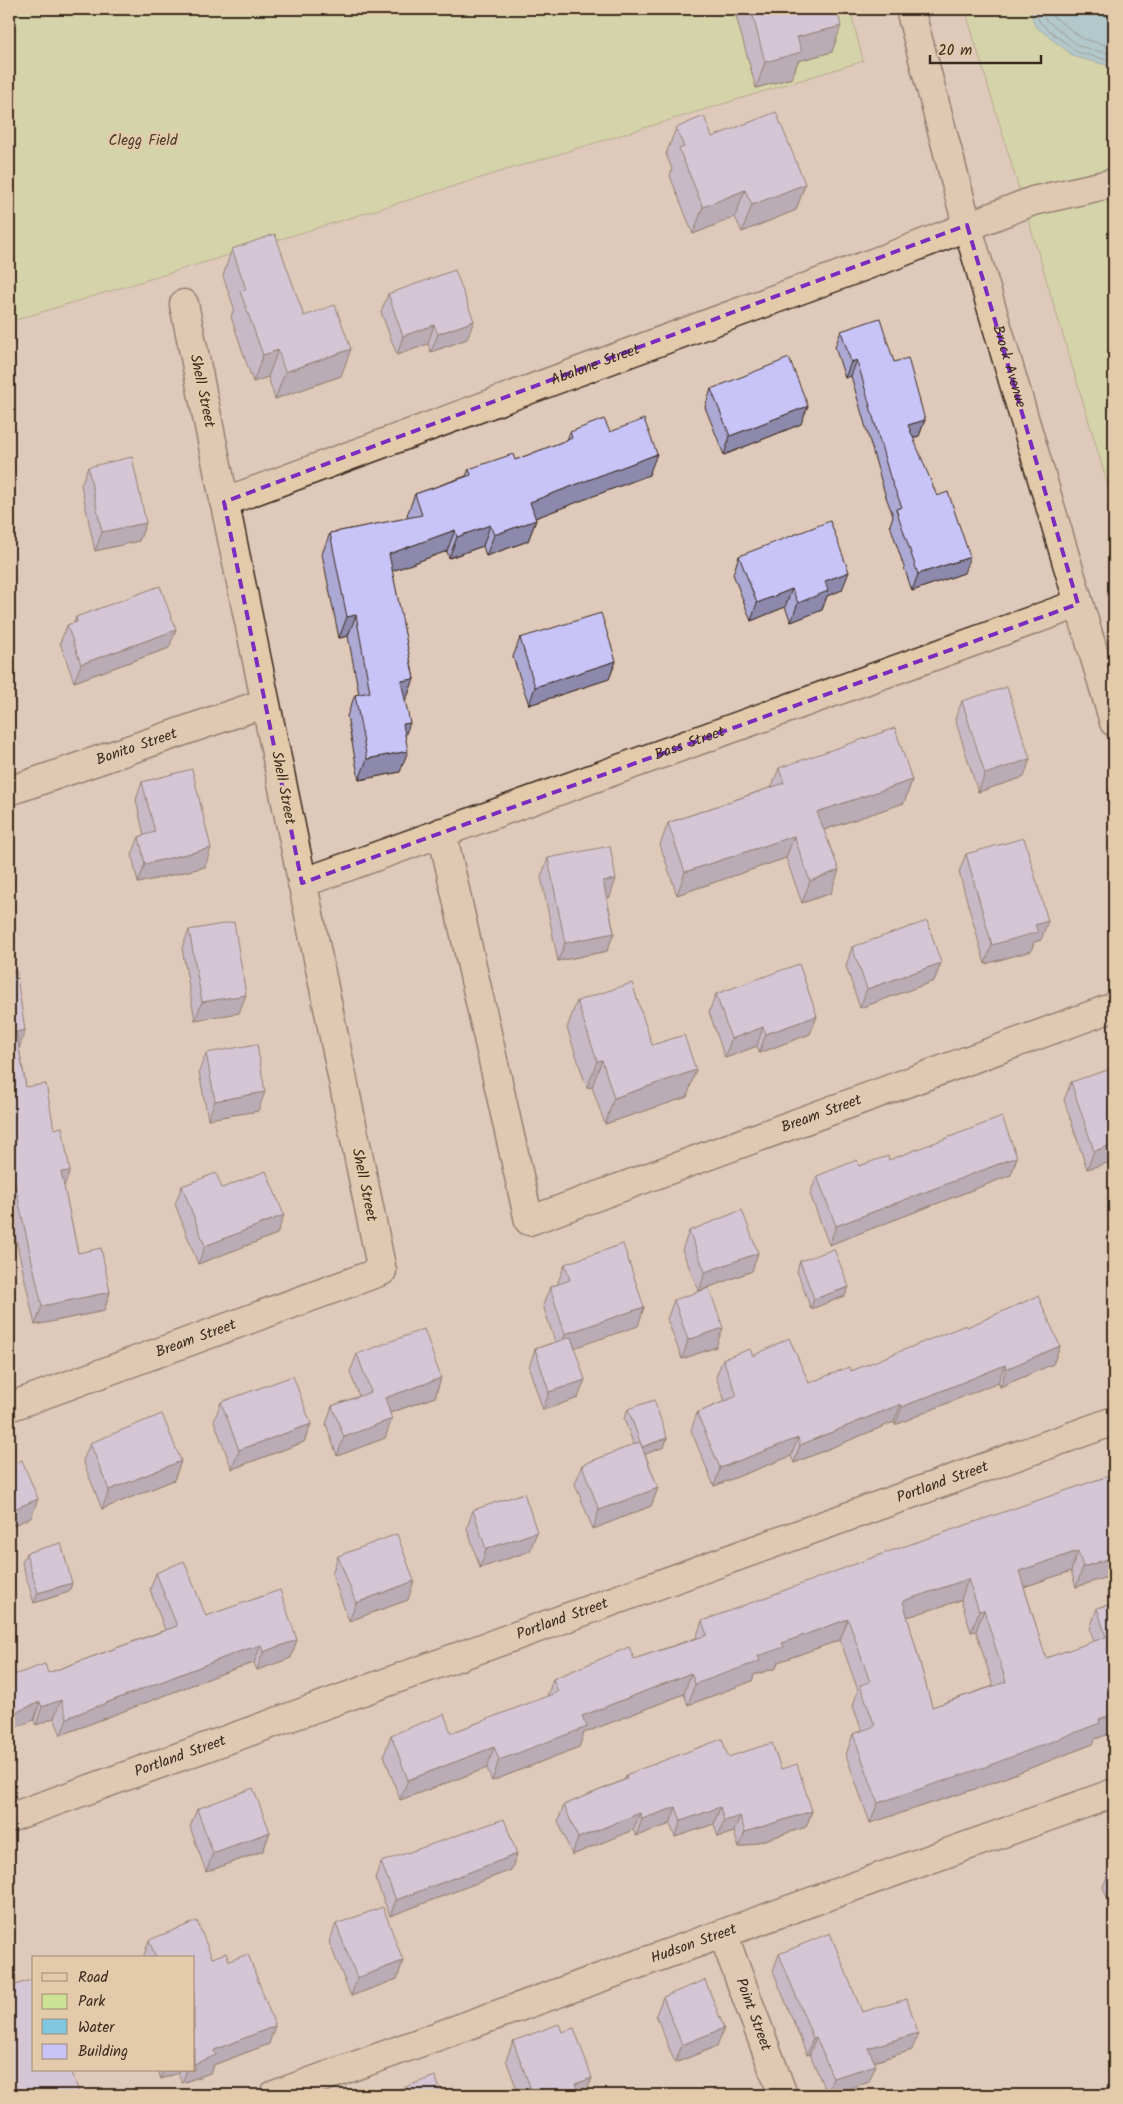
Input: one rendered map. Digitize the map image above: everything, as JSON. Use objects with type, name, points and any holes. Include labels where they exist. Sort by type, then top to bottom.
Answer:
[{"type":"street","name":"Brock Avenue","points":[[910,9],[967,225],[1114,722]]},
{"type":"street","name":"Abalone Street","points":[[224,502],[888,257],[1033,201],[1114,183]]},
{"type":"street","name":"Shell Street","points":[[184,304],[382,1271]]},
{"type":"street","name":"Bass Street","points":[[302,883],[1078,604]]},
{"type":"street","name":"Bonito Street","points":[[9,791],[265,702]]},
{"type":"street","name":"Bream Street","points":[[442,832],[529,1220],[1114,1007]]},
{"type":"street","name":"Bream Street","points":[[9,1407],[382,1271]]},
{"type":"street","name":"Portland Street","points":[[9,1818],[1114,1421]]},
{"type":"street","name":"Hudson Street","points":[[274,2095],[1114,1793]]},
{"type":"street","name":"Point Street","points":[[723,1934],[783,2095]]},
{"type":"highlighted area","points":[[967,225],[1078,604],[302,883],[224,502]]},
{"type":"green space","name":"Clegg Field","points":[[9,9],[850,9],[863,61],[9,322]]},
{"type":"green space","points":[[965,9],[1114,9],[1114,505]]},
{"type":"water","points":[[1029,9],[1114,9],[1114,67],[1075,57],[1035,26]]},
{"type":"building","points":[[751,9],[837,9],[841,26],[797,37],[802,52],[765,62]]},
{"type":"building","points":[[776,112],[805,184],[752,205],[745,190],[703,207],[679,149],[684,147],[676,128],[704,116],[712,137]]},
{"type":"building","points":[[275,234],[304,316],[335,305],[351,349],[285,372],[278,350],[263,355],[240,291],[246,289],[232,249]]},
{"type":"building","points":[[455,270],[474,321],[438,334],[434,325],[403,336],[388,294]]},
{"type":"building","points":[[880,318],[894,362],[908,358],[925,420],[908,425],[937,496],[948,492],[970,557],[918,574],[896,509],[902,507],[890,477],[857,360],[851,362],[841,331]]},
{"type":"building","points":[[789,358],[808,406],[730,436],[711,389]]},
{"type":"building","points":[[604,419],[610,432],[644,419],[657,454],[530,502],[536,520],[494,535],[490,525],[457,537],[455,530],[389,554],[414,679],[401,681],[410,723],[403,724],[408,751],[367,759],[355,695],[370,692],[356,615],[347,617],[330,533],[422,515],[415,494],[471,475],[469,469],[513,454],[515,460],[572,438],[570,432]]},
{"type":"building","points":[[132,457],[146,523],[102,532],[88,467]]},
{"type":"building","points":[[830,521],[849,572],[825,581],[828,591],[798,603],[792,589],[757,603],[739,556]]},
{"type":"building","points":[[160,586],[176,630],[81,664],[67,625],[77,622],[76,617]]},
{"type":"building","points":[[601,613],[616,661],[535,687],[520,638]]},
{"type":"building","points":[[9,642],[15,672],[9,674]]},
{"type":"building","points":[[1007,687],[1030,759],[985,774],[962,701]]},
{"type":"building","points":[[895,728],[912,780],[817,812],[839,870],[810,881],[794,836],[685,872],[668,823],[784,783],[779,768]]},
{"type":"building","points":[[192,769],[211,848],[145,864],[139,837],[155,832],[142,782]]},
{"type":"building","points":[[1024,838],[1048,921],[1035,925],[1038,932],[992,945],[966,854]]},
{"type":"building","points":[[610,846],[616,879],[603,881],[614,933],[565,943],[548,858]]},
{"type":"building","points":[[927,921],[941,963],[867,989],[852,947]]},
{"type":"building","points":[[234,922],[246,995],[202,1002],[189,930]]},
{"type":"building","points":[[799,964],[817,1016],[766,1034],[763,1027],[731,1039],[716,994]]},
{"type":"building","points":[[16,971],[25,1030],[16,1032],[26,1087],[46,1084],[54,1129],[62,1127],[70,1171],[61,1172],[78,1253],[101,1248],[110,1292],[42,1306],[9,1158],[9,972]]},
{"type":"building","points":[[632,983],[652,1045],[684,1035],[696,1070],[614,1098],[602,1060],[597,1061],[577,1001]]},
{"type":"building","points":[[257,1044],[265,1092],[215,1101],[206,1053]]},
{"type":"building","points":[[1114,1068],[1114,1144],[1094,1151],[1071,1082]]},
{"type":"building","points":[[1002,1117],[1017,1157],[836,1226],[817,1176],[857,1160],[859,1166],[888,1156],[889,1160]]},
{"type":"building","points":[[266,1171],[284,1215],[205,1246],[182,1186],[216,1173],[222,1188]]},
{"type":"building","points":[[742,1210],[758,1253],[705,1272],[689,1231]]},
{"type":"building","points":[[623,1244],[644,1307],[565,1334],[550,1287],[570,1280],[565,1264]]},
{"type":"building","points":[[834,1249],[849,1287],[814,1299],[800,1261]]},
{"type":"building","points":[[709,1288],[723,1328],[688,1340],[674,1300]]},
{"type":"building","points":[[1038,1296],[1060,1346],[1006,1369],[1005,1365],[902,1407],[901,1404],[800,1445],[798,1438],[720,1468],[697,1413],[737,1396],[723,1359],[750,1349],[753,1356],[789,1338],[809,1383],[849,1367],[851,1371],[966,1325],[967,1327]]},
{"type":"building","points":[[424,1329],[441,1378],[385,1398],[392,1419],[344,1437],[332,1406],[371,1392],[357,1354]]},
{"type":"building","points":[[571,1337],[585,1380],[549,1392],[535,1349]]},
{"type":"building","points":[[293,1376],[311,1424],[239,1450],[221,1402]]},
{"type":"building","points":[[654,1400],[667,1438],[642,1447],[628,1409]]},
{"type":"building","points":[[162,1414],[181,1461],[109,1490],[90,1443]]},
{"type":"building","points":[[640,1442],[658,1488],[599,1510],[582,1465]]},
{"type":"building","points":[[22,1460],[38,1499],[9,1511],[9,1466]]},
{"type":"building","points":[[1114,1474],[1114,1557],[1083,1567],[1078,1551],[1019,1571],[1046,1658],[1106,1637],[1097,1608],[1114,1604],[1114,1714],[1099,1719],[1100,1723],[985,1767],[878,1803],[853,1734],[875,1726],[860,1685],[870,1682],[848,1619],[782,1643],[784,1647],[758,1656],[760,1661],[695,1684],[691,1673],[582,1716],[587,1727],[499,1760],[494,1747],[408,1780],[391,1735],[444,1714],[451,1733],[558,1692],[553,1679],[629,1647],[634,1659],[707,1635],[702,1621],[885,1553]],"holes":[[[968,1579],[979,1611],[984,1610],[1006,1682],[932,1707],[903,1601]]]},
{"type":"building","points":[[524,1493],[537,1532],[486,1549],[473,1510]]},
{"type":"building","points":[[397,1534],[414,1581],[356,1603],[338,1556]]},
{"type":"building","points":[[61,1543],[72,1583],[38,1593],[26,1553]]},
{"type":"building","points":[[184,1561],[206,1616],[280,1590],[297,1640],[263,1652],[261,1645],[241,1651],[67,1718],[61,1700],[42,1707],[40,1702],[9,1715],[9,1671],[11,1676],[45,1664],[48,1673],[177,1626],[156,1573]]},
{"type":"building","points":[[722,1739],[728,1757],[772,1743],[781,1769],[797,1764],[812,1811],[745,1832],[740,1816],[724,1821],[720,1807],[681,1821],[676,1807],[642,1819],[640,1813],[578,1838],[564,1805],[627,1779],[626,1775]]},
{"type":"building","points":[[253,1788],[270,1832],[213,1853],[197,1809]]},
{"type":"building","points":[[504,1819],[517,1854],[396,1900],[381,1862]]},
{"type":"building","points":[[1114,1867],[1114,1880],[1110,1869]]},
{"type":"building","points":[[383,1907],[403,1961],[357,1978],[336,1924]]},
{"type":"building","points":[[197,1921],[212,1958],[226,1953],[229,1961],[248,1954],[275,2026],[214,2050],[216,2055],[195,2064],[195,1956],[155,1956],[149,1940]]},
{"type":"building","points":[[830,1933],[862,2012],[907,1999],[918,2033],[868,2048],[876,2065],[833,2078],[816,2037],[813,2038],[779,1954]]},
{"type":"building","points":[[32,1980],[32,2072],[72,2072],[80,2095],[9,2095],[9,1987]]},
{"type":"building","points":[[705,1980],[724,2028],[682,2045],[663,1997]]},
{"type":"building","points":[[559,2024],[562,2032],[574,2028],[592,2078],[575,2084],[579,2094],[576,2095],[533,2095],[513,2041]]},
{"type":"building","points":[[435,2076],[442,2095],[384,2095]]}]
